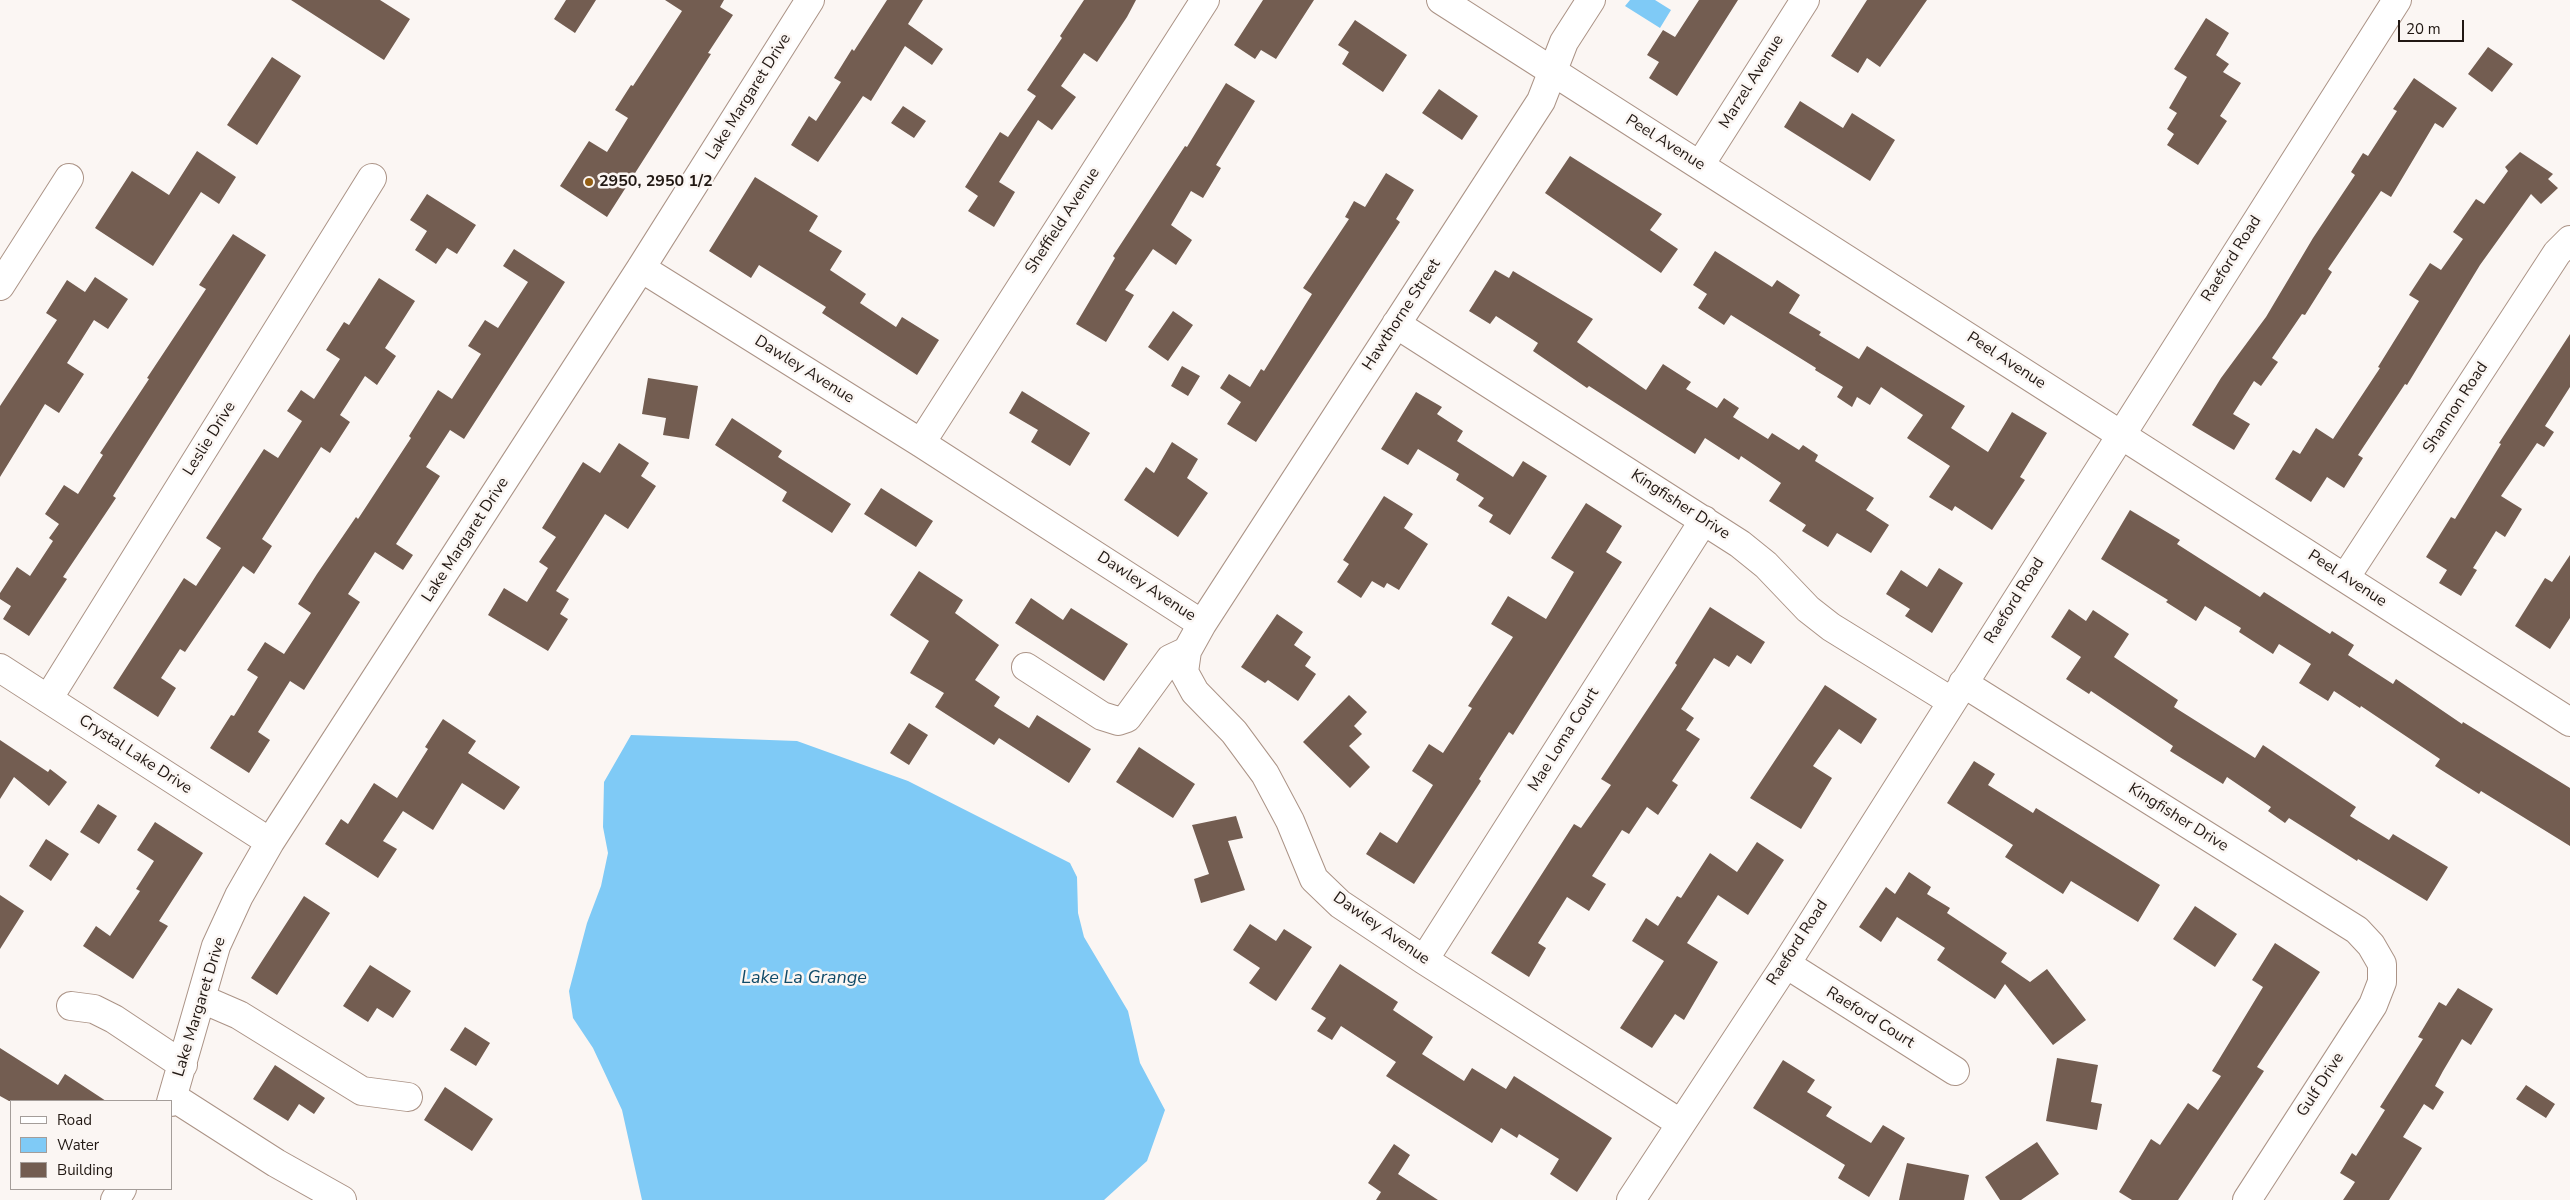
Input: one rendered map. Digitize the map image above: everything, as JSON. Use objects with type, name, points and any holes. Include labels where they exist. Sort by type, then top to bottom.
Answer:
[{"type":"street","name":"Lake Margaret Drive","points":[[172,1100],[184,1064],[216,946],[239,896],[270,842],[641,268],[810,0]]},
{"type":"street","name":"Sheffield Avenue","points":[[921,442],[1205,0]]},
{"type":"street","name":"Peel Avenue","points":[[1441,0],[2570,722]]},
{"type":"street","name":"Hawthorne Street","points":[[1202,624],[1540,101],[1564,42],[1591,0]]},
{"type":"street","name":"Marzel Avenue","points":[[1700,165],[1805,0]]},
{"type":"street","name":"Raeford Road","points":[[1631,1200],[1786,964],[2397,0]]},
{"type":"street","points":[[0,286],[69,178]]},
{"type":"street","name":"Leslie Drive","points":[[48,699],[372,178]]},
{"type":"street","name":"Shannon Road","points":[[2346,578],[2557,253],[2570,240]]},
{"type":"street","name":"Dawley Avenue","points":[[641,268],[921,442],[1202,624],[1187,651],[1184,672],[1196,692],[1234,732],[1265,774],[1290,821],[1314,878],[1340,904],[1424,960],[1680,1123]]},
{"type":"street","name":"Kingfisher Drive","points":[[1396,324],[1704,520],[1766,565],[1808,609],[1831,627],[1957,692],[2357,930],[2371,945],[2382,964]]},
{"type":"street","name":"Mae Loma Court","points":[[1424,960],[1704,520]]},
{"type":"street","points":[[1026,667],[1102,716],[1118,721],[1127,718],[1170,659],[1187,651]]},
{"type":"street","name":"Crystal Lake Drive","points":[[0,668],[270,842]]},
{"type":"street","name":"Raeford Court","points":[[1786,964],[1955,1072]]},
{"type":"street","name":"Gulf Drive","points":[[2247,1200],[2372,1005],[2382,982],[2382,964]]},
{"type":"street","points":[[202,999],[239,1016],[362,1091],[408,1097]]},
{"type":"street","points":[[71,1006],[94,1009],[114,1019],[184,1064]]},
{"type":"street","points":[[172,1100],[276,1163],[342,1200]]},
{"type":"water","points":[[1630,0],[1655,0],[1671,10],[1660,28],[1625,6]]},
{"type":"water","name":"Lake La Grange","points":[[631,735],[797,741],[908,781],[1070,863],[1077,877],[1078,913],[1084,937],[1128,1011],[1140,1063],[1165,1110],[1147,1161],[1104,1200],[642,1200],[622,1110],[593,1048],[573,1018],[569,991],[587,923],[601,886],[608,853],[603,827],[604,782]]},
{"type":"building","points":[[291,0],[380,0],[410,19],[384,60]]},
{"type":"building","points":[[566,0],[596,0],[575,33],[554,19]]},
{"type":"building","points":[[665,0],[724,0],[720,7],[733,15],[708,53],[711,54],[607,217],[560,186],[589,141],[607,152],[628,118],[615,110],[682,11]]},
{"type":"building","points":[[887,0],[923,0],[908,24],[943,49],[932,65],[905,46],[871,101],[863,96],[818,162],[791,145],[809,116],[816,121],[841,82],[834,78]]},
{"type":"building","points":[[1084,0],[1136,0],[1097,62],[1084,53],[1061,86],[1076,97],[1052,130],[1038,120],[999,182],[1015,192],[994,227],[968,211],[978,196],[965,187],[1000,132],[1008,137],[1036,96],[1027,90],[1062,38],[1060,36]]},
{"type":"building","points":[[1263,0],[1314,0],[1276,59],[1261,50],[1255,59],[1234,45]]},
{"type":"building","points":[[1699,0],[1738,0],[1677,96],[1649,78],[1659,62],[1647,55],[1663,30],[1675,37]]},
{"type":"building","points":[[1867,0],[1927,0],[1880,67],[1867,58],[1858,73],[1831,56]]},
{"type":"building","points":[[2206,18],[2229,33],[2216,55],[2229,64],[2223,72],[2241,83],[2220,116],[2227,121],[2198,165],[2167,145],[2174,134],[2167,129],[2177,113],[2169,108],[2187,77],[2174,69]]},
{"type":"building","points":[[1355,20],[1407,55],[1383,92],[1342,64],[1349,52],[1338,45]]},
{"type":"building","points":[[2488,47],[2513,64],[2492,92],[2468,74]]},
{"type":"building","points":[[272,57],[301,76],[257,145],[227,125]]},
{"type":"building","points":[[2414,78],[2457,108],[2443,128],[2435,123],[2391,197],[2381,191],[2328,269],[2332,272],[2305,315],[2302,314],[2272,358],[2278,362],[2261,386],[2254,381],[2233,414],[2250,424],[2234,450],[2192,425],[2221,378],[2266,317],[2313,238],[2355,175],[2351,172],[2363,153],[2368,156],[2397,111],[2393,109]]},
{"type":"building","points":[[1226,83],[1255,101],[1216,165],[1221,168],[1203,198],[1191,191],[1171,225],[1192,240],[1176,265],[1153,249],[1125,290],[1134,295],[1106,342],[1076,324],[1115,258],[1113,256],[1185,146],[1187,147]]},
{"type":"building","points":[[1439,89],[1478,116],[1462,140],[1422,113]]},
{"type":"building","points":[[1800,101],[1843,128],[1852,113],[1895,140],[1870,181],[1784,127]]},
{"type":"building","points":[[903,106],[926,121],[914,138],[891,123]]},
{"type":"building","points":[[197,151],[236,177],[219,204],[201,192],[153,266],[95,228],[132,171],[169,195]]},
{"type":"building","points":[[2520,152],[2553,174],[2548,179],[2558,188],[2541,204],[2531,194],[2480,265],[2407,385],[2405,384],[2358,455],[2363,458],[2344,488],[2327,477],[2311,502],[2275,479],[2293,450],[2300,454],[2316,428],[2333,439],[2380,368],[2378,367],[2419,301],[2409,295],[2430,263],[2441,270],[2463,239],[2453,232],[2476,199],[2484,204],[2508,171],[2505,167]]},
{"type":"building","points":[[1570,156],[1662,214],[1650,230],[1678,249],[1661,273],[1545,193]]},
{"type":"building","points":[[1386,173],[1414,190],[1396,219],[1400,222],[1256,442],[1227,424],[1241,402],[1220,388],[1229,374],[1250,387],[1261,369],[1264,371],[1312,294],[1303,288],[1349,219],[1345,217],[1354,201],[1365,207]]},
{"type":"building","points":[[755,177],[818,216],[809,231],[842,251],[830,270],[866,294],[860,303],[896,327],[902,317],[939,340],[917,375],[822,313],[826,307],[759,265],[751,278],[709,251]]},
{"type":"building","points":[[427,194],[476,225],[457,254],[447,248],[436,264],[415,250],[427,231],[410,220]]},
{"type":"building","points":[[233,234],[266,255],[113,496],[116,498],[63,577],[67,579],[29,636],[3,619],[11,606],[0,599],[0,593],[17,567],[30,576],[53,541],[49,538],[59,524],[45,514],[64,485],[78,494],[103,455],[100,453],[206,289],[199,285]]},
{"type":"building","points":[[514,249],[565,282],[464,439],[450,430],[426,467],[440,476],[396,544],[413,555],[403,570],[375,552],[348,594],[360,602],[304,690],[290,681],[258,732],[270,740],[249,773],[210,748],[231,715],[234,716],[258,677],[247,670],[265,642],[284,654],[311,613],[298,604],[317,574],[356,517],[358,519],[411,438],[409,436],[438,390],[452,399],[481,354],[468,346],[485,320],[498,328],[528,282],[503,266]]},
{"type":"building","points":[[1715,251],[1772,287],[1777,280],[1800,295],[1789,313],[1821,332],[1819,335],[1859,359],[1867,346],[1965,406],[1951,428],[1988,452],[2012,412],[2047,433],[2020,477],[2025,480],[1992,530],[1955,506],[1952,511],[1929,497],[1950,466],[1907,438],[1923,415],[1881,387],[1870,405],[1857,397],[1852,407],[1837,397],[1843,387],[1815,370],[1816,368],[1731,315],[1724,325],[1698,308],[1707,294],[1693,285]]},
{"type":"building","points":[[1495,270],[1509,278],[1513,271],[1593,319],[1577,342],[1646,390],[1663,364],[1691,382],[1686,389],[1717,408],[1724,398],[1739,408],[1733,417],[1768,439],[1772,433],[1799,450],[1803,445],[1818,455],[1815,461],[1874,498],[1866,510],[1889,525],[1871,553],[1837,533],[1828,547],[1802,531],[1806,525],[1769,501],[1781,483],[1741,456],[1739,460],[1705,438],[1695,454],[1589,386],[1587,388],[1533,351],[1538,343],[1496,316],[1490,324],[1469,311]]},
{"type":"building","points":[[95,277],[128,299],[108,329],[94,320],[67,363],[84,374],[59,413],[45,404],[0,477],[0,406],[57,320],[46,313],[67,280],[85,292]]},
{"type":"building","points":[[379,278],[415,301],[385,348],[396,356],[377,385],[365,376],[340,415],[350,422],[330,453],[321,447],[262,539],[272,546],[254,574],[243,566],[185,652],[180,649],[161,678],[176,688],[158,717],[113,688],[184,578],[196,586],[221,548],[206,538],[264,449],[278,458],[302,421],[287,411],[301,390],[314,399],[340,359],[326,350],[344,322],[349,325]]},
{"type":"building","points":[[1173,311],[1193,325],[1168,361],[1148,347]]},
{"type":"building","points":[[2570,334],[2570,387],[2545,426],[2554,432],[2544,447],[2537,443],[2501,496],[2522,509],[2505,537],[2496,531],[2473,568],[2477,570],[2461,596],[2439,583],[2447,570],[2426,557],[2451,517],[2455,519],[2501,444],[2499,443]]},
{"type":"building","points":[[1182,366],[1200,376],[1188,396],[1171,386]]},
{"type":"building","points":[[648,378],[698,386],[689,439],[663,435],[666,418],[642,414]]},
{"type":"building","points":[[1022,391],[1090,433],[1070,466],[1031,442],[1038,430],[1009,413]]},
{"type":"building","points":[[1416,392],[1442,407],[1437,414],[1463,431],[1457,441],[1513,477],[1523,461],[1547,476],[1510,535],[1489,522],[1493,515],[1478,506],[1484,498],[1456,480],[1459,474],[1418,449],[1408,465],[1381,449]]},
{"type":"building","points":[[732,418],[782,451],[778,457],[851,504],[832,533],[782,501],[787,492],[715,445]]},
{"type":"building","points":[[1172,442],[1198,459],[1187,478],[1208,493],[1178,537],[1124,500],[1146,467],[1154,473]]},
{"type":"building","points":[[619,443],[649,463],[641,476],[656,486],[628,529],[605,514],[556,591],[569,599],[560,614],[568,619],[548,651],[488,615],[504,588],[527,602],[548,568],[539,562],[556,537],[542,528],[583,462],[600,473]]},
{"type":"building","points":[[881,488],[933,521],[916,547],[864,514]]},
{"type":"building","points":[[1384,496],[1413,514],[1404,528],[1428,544],[1399,590],[1387,583],[1384,588],[1372,581],[1361,598],[1337,582],[1349,564],[1343,560]]},
{"type":"building","points":[[1586,503],[1622,526],[1606,552],[1622,562],[1513,735],[1509,732],[1479,779],[1481,781],[1414,884],[1366,854],[1380,832],[1397,843],[1433,785],[1412,771],[1429,744],[1443,753],[1472,708],[1468,706],[1513,637],[1491,624],[1508,596],[1546,619],[1574,572],[1551,558]]},
{"type":"building","points":[[2130,510],[2180,540],[2177,544],[2260,597],[2264,592],[2330,634],[2332,631],[2354,645],[2348,655],[2393,684],[2396,679],[2462,724],[2463,722],[2570,788],[2570,846],[2481,791],[2479,794],[2435,766],[2440,759],[2361,706],[2360,708],[2334,691],[2328,701],[2299,683],[2311,664],[2279,644],[2273,654],[2239,632],[2241,628],[2205,606],[2196,621],[2166,602],[2168,600],[2101,559]]},
{"type":"building","points":[[2570,555],[2570,618],[2550,649],[2515,626],[2545,578],[2552,582]]},
{"type":"building","points":[[1939,568],[1963,583],[1932,633],[1905,616],[1910,609],[1886,594],[1901,570],[1927,587]]},
{"type":"building","points":[[919,571],[963,600],[955,613],[999,645],[975,680],[1000,697],[994,706],[1029,728],[1037,715],[1091,749],[1069,783],[999,738],[994,745],[935,707],[944,693],[910,673],[929,641],[890,615]]},
{"type":"building","points":[[1031,598],[1063,620],[1071,608],[1128,644],[1104,681],[1015,623]]},
{"type":"building","points":[[1710,607],[1765,642],[1751,664],[1737,655],[1729,667],[1714,658],[1681,709],[1694,718],[1686,730],[1700,739],[1672,781],[1678,785],[1658,815],[1647,807],[1629,834],[1622,830],[1592,876],[1606,884],[1589,911],[1567,897],[1538,943],[1546,948],[1529,977],[1491,953],[1574,824],[1581,828],[1611,785],[1601,779],[1677,665],[1675,663]]},
{"type":"building","points":[[2069,609],[2086,621],[2093,610],[2129,634],[2114,657],[2178,700],[2174,707],[2255,758],[2263,745],[2356,807],[2350,816],[2389,840],[2393,834],[2448,867],[2427,901],[2358,859],[2357,861],[2289,818],[2285,823],[2268,811],[2271,807],[2227,777],[2223,784],[2170,751],[2173,746],[2091,691],[2089,694],[2066,679],[2081,657],[2051,637]]},
{"type":"building","points":[[1277,614],[1303,632],[1294,645],[1311,657],[1305,666],[1316,674],[1298,701],[1268,680],[1265,683],[1241,667]]},
{"type":"building","points":[[1825,685],[1877,719],[1861,744],[1839,729],[1813,766],[1832,778],[1801,829],[1750,798]]},
{"type":"building","points":[[1349,695],[1367,712],[1354,726],[1362,734],[1349,746],[1370,767],[1350,788],[1303,742]]},
{"type":"building","points":[[443,719],[476,741],[468,753],[520,787],[504,810],[462,783],[433,830],[403,811],[383,841],[397,849],[378,878],[325,844],[341,819],[348,824],[374,783],[397,798],[428,749],[425,747]]},
{"type":"building","points":[[909,723],[928,735],[909,765],[890,753]]},
{"type":"building","points":[[0,740],[48,772],[50,769],[67,782],[49,806],[14,777],[0,799]]},
{"type":"building","points":[[1139,747],[1195,784],[1173,818],[1116,782]]},
{"type":"building","points":[[1974,761],[1995,774],[1988,785],[2033,813],[2036,808],[2160,885],[2138,922],[2071,881],[2063,894],[2005,857],[2013,845],[1947,803]]},
{"type":"building","points":[[98,804],[117,816],[99,844],[80,832]]},
{"type":"building","points":[[1236,816],[1243,838],[1228,841],[1245,890],[1201,903],[1194,879],[1209,874],[1192,825]]},
{"type":"building","points":[[155,822],[203,853],[159,921],[168,926],[133,979],[83,946],[96,926],[110,936],[140,891],[136,889],[154,861],[137,850]]},
{"type":"building","points":[[46,839],[69,854],[51,881],[29,866]]},
{"type":"building","points":[[1757,842],[1784,860],[1748,915],[1718,895],[1687,943],[1718,962],[1684,1020],[1675,1014],[1652,1048],[1620,1028],[1664,961],[1632,941],[1646,918],[1658,926],[1677,896],[1681,898],[1710,853],[1737,872]]},
{"type":"building","points":[[1909,872],[1931,887],[1927,894],[1950,908],[1947,913],[2007,953],[2001,962],[2030,982],[2047,969],[2086,1020],[2053,1045],[2005,984],[1995,999],[1937,960],[1945,948],[1897,917],[1881,942],[1859,927],[1886,887],[1895,894]]},
{"type":"building","points":[[0,895],[24,911],[0,949]]},
{"type":"building","points":[[304,896],[330,913],[277,995],[251,978]]},
{"type":"building","points":[[2195,906],[2237,934],[2215,967],[2173,939]]},
{"type":"building","points":[[1250,924],[1276,941],[1284,929],[1312,947],[1276,1001],[1249,983],[1260,968],[1233,950]]},
{"type":"building","points":[[2275,943],[2320,972],[2257,1067],[2264,1071],[2178,1200],[2132,1200],[2119,1192],[2151,1139],[2160,1145],[2188,1103],[2198,1110],[2221,1076],[2212,1071],[2263,987],[2252,980]]},
{"type":"building","points":[[1340,964],[1398,1002],[1393,1010],[1433,1037],[1422,1054],[1464,1081],[1472,1068],[1506,1089],[1514,1076],[1612,1138],[1577,1192],[1550,1174],[1559,1159],[1519,1134],[1517,1138],[1501,1128],[1492,1143],[1386,1076],[1396,1062],[1341,1026],[1332,1040],[1317,1031],[1326,1018],[1311,1009]]},
{"type":"building","points":[[370,965],[411,991],[393,1018],[377,1008],[368,1022],[343,1006]]},
{"type":"building","points":[[2458,988],[2493,1009],[2471,1045],[2462,1039],[2435,1086],[2444,1092],[2433,1110],[2424,1104],[2403,1137],[2422,1148],[2389,1200],[2343,1200],[2355,1182],[2340,1173],[2352,1153],[2356,1156],[2385,1110],[2380,1107],[2423,1039],[2418,1037],[2439,1002],[2446,1006]]},
{"type":"building","points":[[465,1027],[490,1043],[476,1066],[450,1050]]},
{"type":"building","points":[[0,1048],[58,1085],[65,1074],[104,1100],[9,1101],[0,1096]]},
{"type":"building","points":[[2057,1058],[2098,1065],[2091,1102],[2102,1104],[2097,1130],[2046,1121]]},
{"type":"building","points":[[1783,1060],[1815,1080],[1807,1092],[1832,1107],[1826,1116],[1871,1143],[1883,1125],[1905,1138],[1869,1197],[1838,1178],[1845,1165],[1753,1108]]},
{"type":"building","points":[[275,1065],[325,1098],[314,1114],[299,1104],[288,1121],[253,1099]]},
{"type":"building","points":[[2526,1085],[2555,1104],[2546,1118],[2516,1099]]},
{"type":"building","points":[[445,1087],[493,1119],[472,1151],[424,1120]]},
{"type":"building","points":[[2037,1142],[2059,1174],[2021,1200],[2000,1200],[1985,1177]]},
{"type":"building","points":[[1394,1144],[1410,1155],[1398,1174],[1438,1200],[1376,1200],[1381,1192],[1368,1183]]},
{"type":"building","points":[[1907,1163],[1969,1175],[1964,1200],[1899,1200]]},
{"type":"place","name":"2950, 2950 1/2","points":[[589,182]]}]
